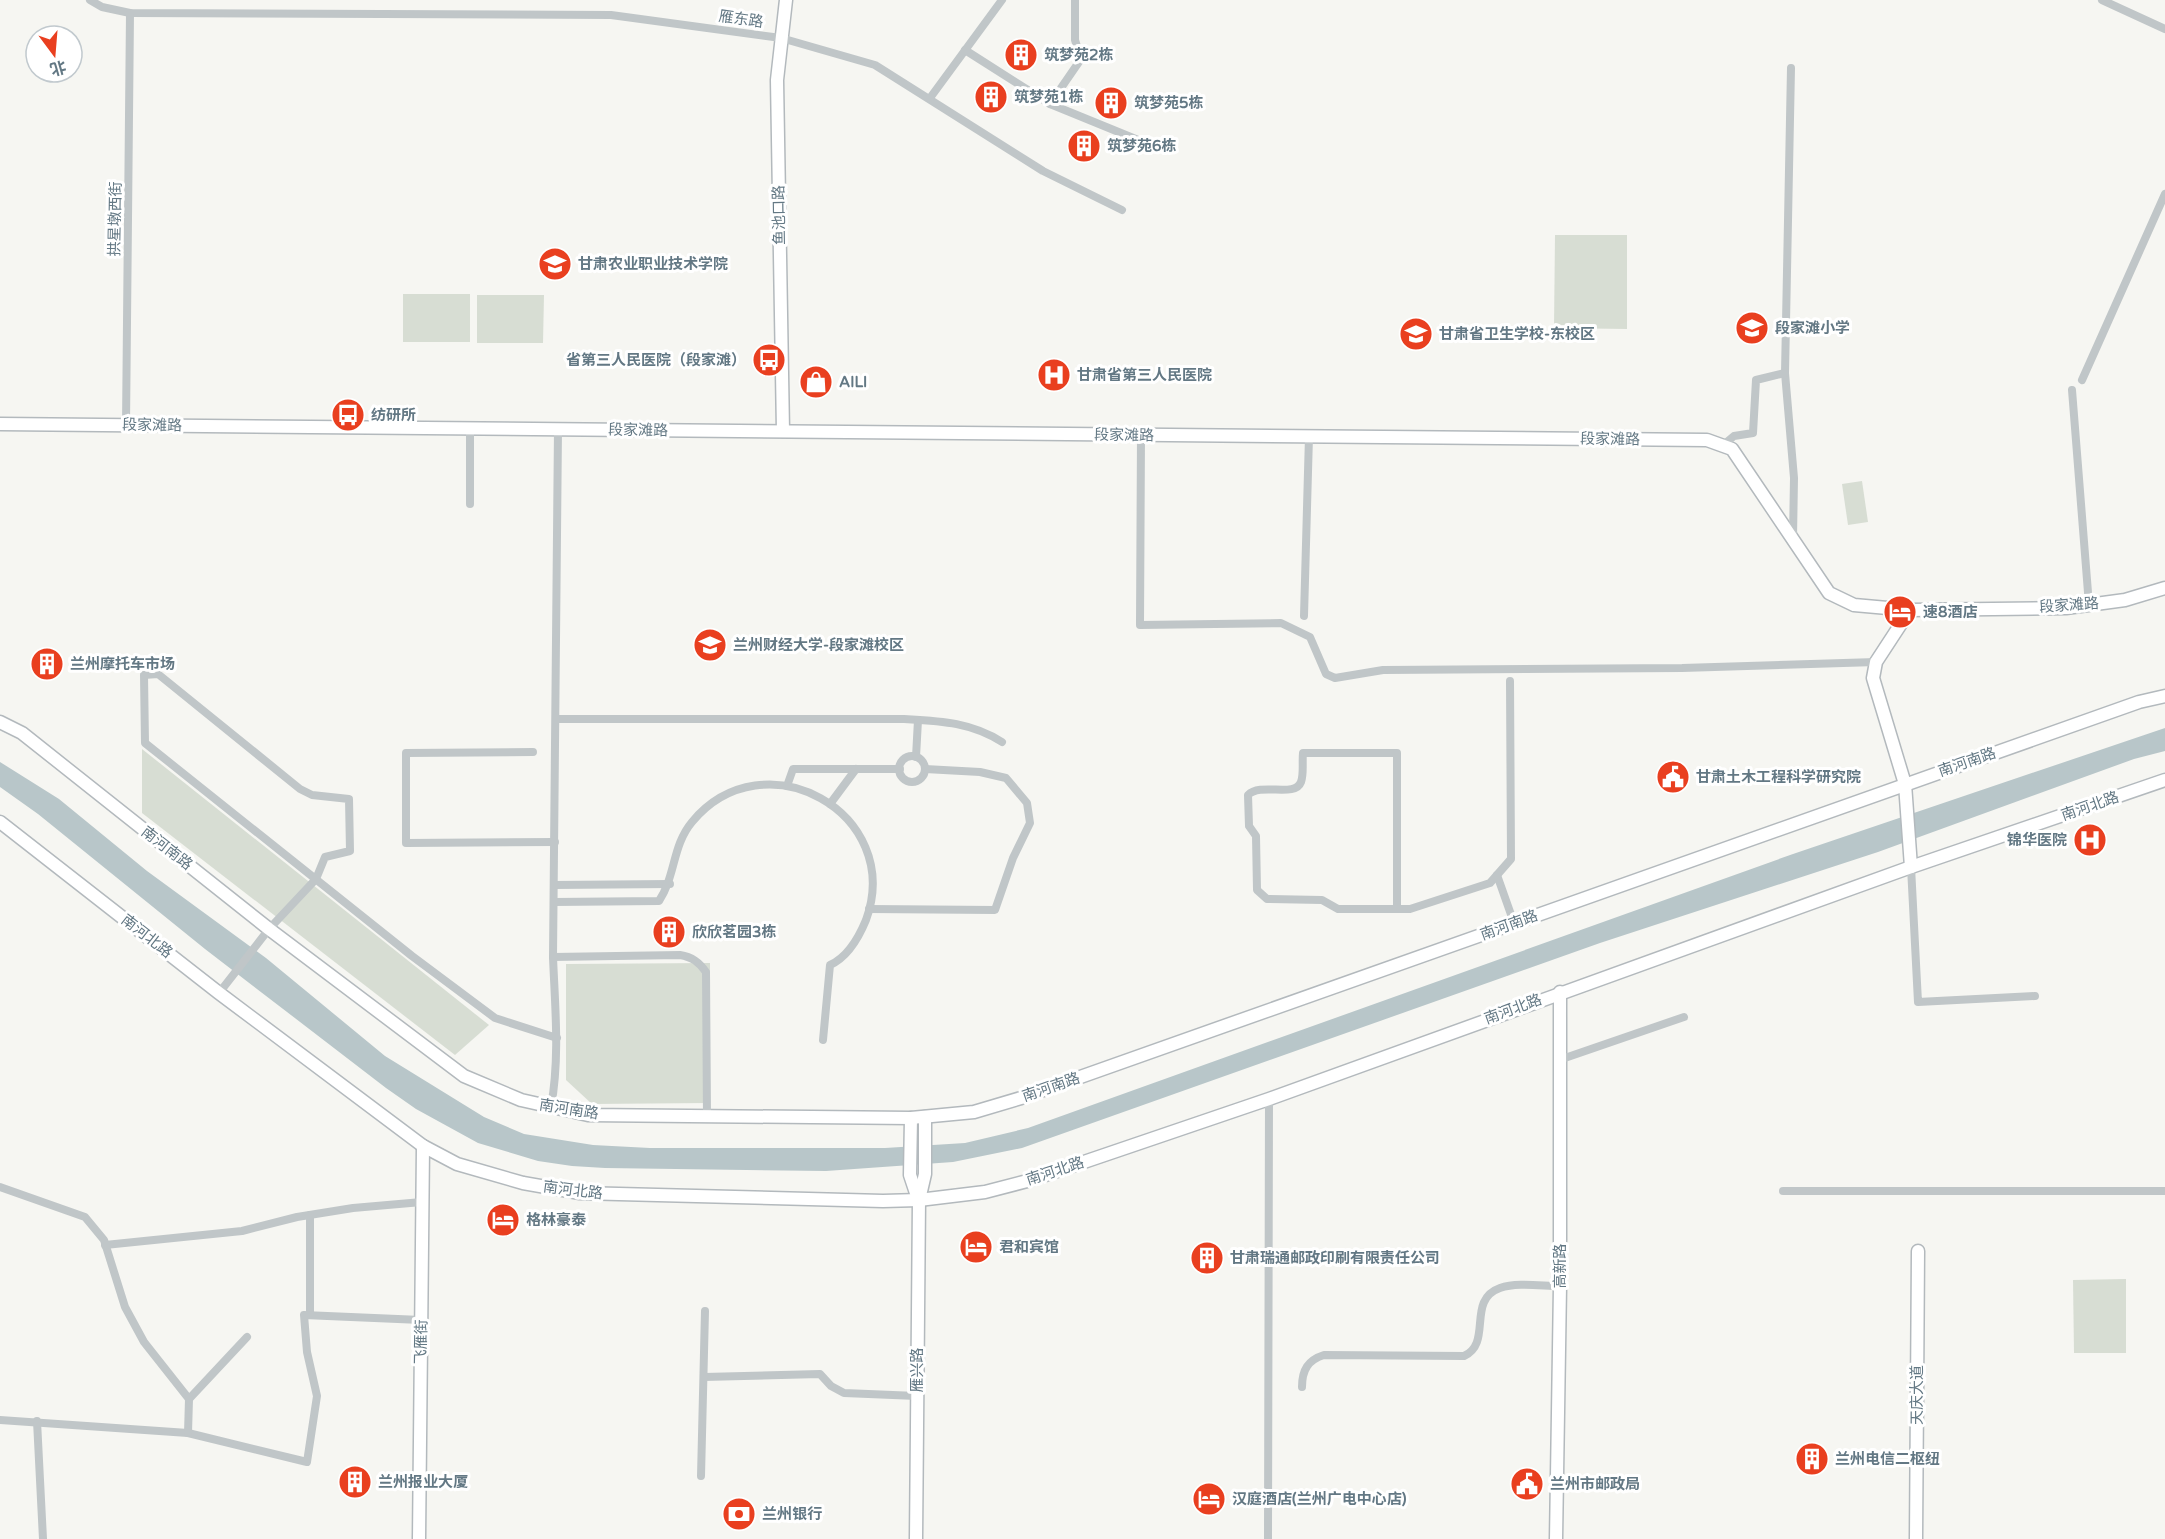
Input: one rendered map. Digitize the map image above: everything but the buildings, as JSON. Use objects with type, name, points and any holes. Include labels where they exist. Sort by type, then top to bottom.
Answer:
[{"type":"street","name":"雁东路","points":[[90,0],[102,7],[130,13],[611,15],[781,38]]},
{"type":"street","name":"鱼池口路","points":[[783,431],[777,80],[786,0]]},
{"type":"street","points":[[930,98],[1002,0]]},
{"type":"street","points":[[1050,104],[1081,59],[1075,40],[1075,0]]},
{"type":"street","points":[[2102,0],[2165,29]]},
{"type":"street","name":"拱星墩西街","points":[[126,425],[130,13]]},
{"type":"street","points":[[781,38],[875,65],[1043,171],[1122,210]]},
{"type":"street","points":[[964,50],[1050,104],[1148,144]]},
{"type":"street","points":[[1791,68],[1785,373],[1794,478],[1793,538]]},
{"type":"street","points":[[2082,380],[2165,194]]},
{"type":"street","points":[[1722,446],[1734,436],[1753,433],[1756,380],[1785,373]]},
{"type":"street","points":[[2072,390],[2089,605]]},
{"type":"street","name":"段家滩路","points":[[0,424],[1707,440],[1732,449],[1829,593],[1854,605],[1910,610],[2066,608],[2125,600],[2165,588]]},
{"type":"street","points":[[470,428],[470,504]]},
{"type":"street","points":[[551,1107],[556,1081],[557,1038],[553,957],[558,429]]},
{"type":"street","points":[[1141,435],[1140,625],[1281,623],[1310,637],[1326,674],[1335,678],[1383,670],[1682,668],[1876,662]]},
{"type":"street","points":[[1304,616],[1309,436]]},
{"type":"street","points":[[1910,610],[1876,662],[1873,678],[1905,784],[1908,805],[1918,1002],[2035,996]]},
{"type":"street","points":[[219,993],[269,929],[316,879],[325,857],[350,851],[349,799],[312,795],[300,789],[158,674],[144,675],[145,743],[316,879],[495,1018],[557,1038]]},
{"type":"street","points":[[1397,909],[1397,753],[1303,753],[1301,781],[1298,787],[1292,790],[1258,789],[1248,795],[1249,826],[1256,836],[1256,886],[1263,898],[1322,900],[1338,909],[1397,909],[1410,909],[1490,884],[1511,859],[1510,681]]},
{"type":"street","name":"南河南路","points":[[0,722],[22,733],[269,929],[464,1076],[521,1100],[588,1115],[910,1118],[974,1112],[1020,1098],[1905,784],[2139,702],[2165,696]]},
{"type":"street","points":[[556,719],[960,722],[987,732],[1002,742]]},
{"type":"street","points":[[916,757],[918,720]]},
{"type":"street","points":[[533,752],[406,753],[406,843],[555,842]]},
{"type":"street","points":[[916,757],[923,762],[925,769],[923,776],[912,782],[902,776],[900,769],[905,759],[916,757]]},
{"type":"street","points":[[787,786],[793,769],[900,769]]},
{"type":"street","points":[[830,804],[856,769]]},
{"type":"street","points":[[869,909],[995,910],[1013,858],[1027,832],[1030,823],[1027,803],[1006,778],[980,771],[925,769]]},
{"type":"street","name":"南河北路","points":[[0,822],[219,993],[423,1146],[468,1167],[523,1183],[580,1193],[919,1200],[985,1192],[1031,1180],[1269,1099],[1911,867],[2165,780]]},
{"type":"street","points":[[554,902],[658,901],[669,884],[675,851],[692,822],[717,800],[748,787],[787,786],[814,793],[842,812],[862,839],[872,870],[869,909],[860,935],[838,961],[830,965],[823,1040]]},
{"type":"street","points":[[1497,875],[1514,923]]},
{"type":"street","points":[[554,885],[669,884]]},
{"type":"street","points":[[553,957],[680,955],[688,956],[701,966],[705,972],[707,1116]]},
{"type":"street","name":"高新路","points":[[1556,1539],[1560,1286],[1560,992]]},
{"type":"street","points":[[1559,1060],[1684,1017]]},
{"type":"street","points":[[1268,1539],[1269,1099]]},
{"type":"street","points":[[919,1200],[925,1174],[926,1117]]},
{"type":"street","points":[[910,1118],[910,1175],[919,1200]]},
{"type":"street","name":"飞雁街","points":[[419,1539],[423,1146]]},
{"type":"street","points":[[0,1187],[85,1217],[105,1245],[125,1307],[144,1342],[189,1399],[188,1433]]},
{"type":"street","points":[[1783,1191],[2165,1191]]},
{"type":"street","name":"雁兴路","points":[[916,1539],[919,1200]]},
{"type":"street","points":[[105,1245],[242,1231],[310,1215],[422,1202]]},
{"type":"street","points":[[310,1215],[310,1314]]},
{"type":"street","name":"天庆大道","points":[[1916,1539],[1918,1251]]},
{"type":"street","points":[[1302,1386],[1304,1370],[1316,1358],[1324,1355],[1464,1356],[1470,1353],[1478,1342],[1479,1314],[1489,1295],[1508,1286],[1560,1286]]},
{"type":"street","points":[[701,1476],[705,1311]]},
{"type":"street","points":[[0,1420],[188,1433],[308,1462],[317,1396],[307,1352],[304,1315],[421,1320]]},
{"type":"street","points":[[189,1399],[248,1337]]},
{"type":"street","points":[[704,1377],[820,1374],[831,1386],[843,1393],[917,1396]]},
{"type":"street","points":[[37,1421],[43,1539]]},
{"type":"shaded area","points":[[1555,235],[1627,235],[1627,329],[1554,328]]},
{"type":"shaded area","points":[[403,294],[470,294],[470,342],[403,342]]},
{"type":"shaded area","points":[[477,295],[544,295],[543,343],[477,343]]},
{"type":"shaded area","points":[[1862,481],[1868,522],[1848,525],[1842,484]]},
{"type":"shaded area","points":[[2165,728],[2165,751],[2134,759],[1878,852],[1600,943],[1022,1148],[953,1162],[826,1171],[572,1166],[538,1161],[478,1143],[416,1109],[386,1088],[205,949],[38,814],[0,787],[0,762],[59,799],[147,871],[266,958],[385,1056],[484,1117],[524,1134],[593,1145],[650,1148],[885,1148],[965,1143],[1028,1128],[1793,854]]},
{"type":"shaded area","points":[[142,749],[489,1025],[455,1055],[142,813]]},
{"type":"shaded area","points":[[710,963],[710,1103],[592,1104],[566,1080],[566,964]]},
{"type":"shaded area","points":[[2126,1279],[2126,1353],[2074,1353],[2073,1280]]},
{"type":"place","name":"筑梦苑2栋","points":[[1021,55]]},
{"type":"place","name":"筑梦苑1栋","points":[[991,97]]},
{"type":"place","name":"筑梦苑5栋","points":[[1111,103]]},
{"type":"place","name":"筑梦苑6栋","points":[[1084,146]]},
{"type":"place","name":"甘肃农业职业技术学院","points":[[555,264]]},
{"type":"place","name":"段家滩小学","points":[[1752,328]]},
{"type":"place","name":"甘肃省卫生学校-东校区","points":[[1416,334]]},
{"type":"place","name":"省第三人民医院（段家滩）","points":[[769,360]]},
{"type":"place","name":"甘肃省第三人民医院","points":[[1054,375]]},
{"type":"place","name":"AILI","points":[[816,382]]},
{"type":"place","name":"纺研所","points":[[348,415]]},
{"type":"place","name":"速8酒店","points":[[1900,612]]},
{"type":"place","name":"兰州财经大学-段家滩校区","points":[[710,645]]},
{"type":"place","name":"兰州摩托车市场","points":[[47,664]]},
{"type":"place","name":"甘肃土木工程科学研究院","points":[[1673,777]]},
{"type":"place","name":"锦华医院","points":[[2090,840]]},
{"type":"place","name":"欣欣茗园3栋","points":[[669,932]]},
{"type":"place","name":"格林豪泰","points":[[503,1220]]},
{"type":"place","name":"君和宾馆","points":[[976,1247]]},
{"type":"place","name":"甘肃瑞通邮政印刷有限责任公司","points":[[1207,1258]]},
{"type":"place","name":"兰州电信二枢纽","points":[[1812,1459]]},
{"type":"place","name":"兰州报业大厦","points":[[355,1482]]},
{"type":"place","name":"兰州市邮政局","points":[[1527,1484]]},
{"type":"place","name":"汉庭酒店(兰州广电中心店)","points":[[1209,1499]]},
{"type":"place","name":"兰州银行","points":[[739,1514]]}]
